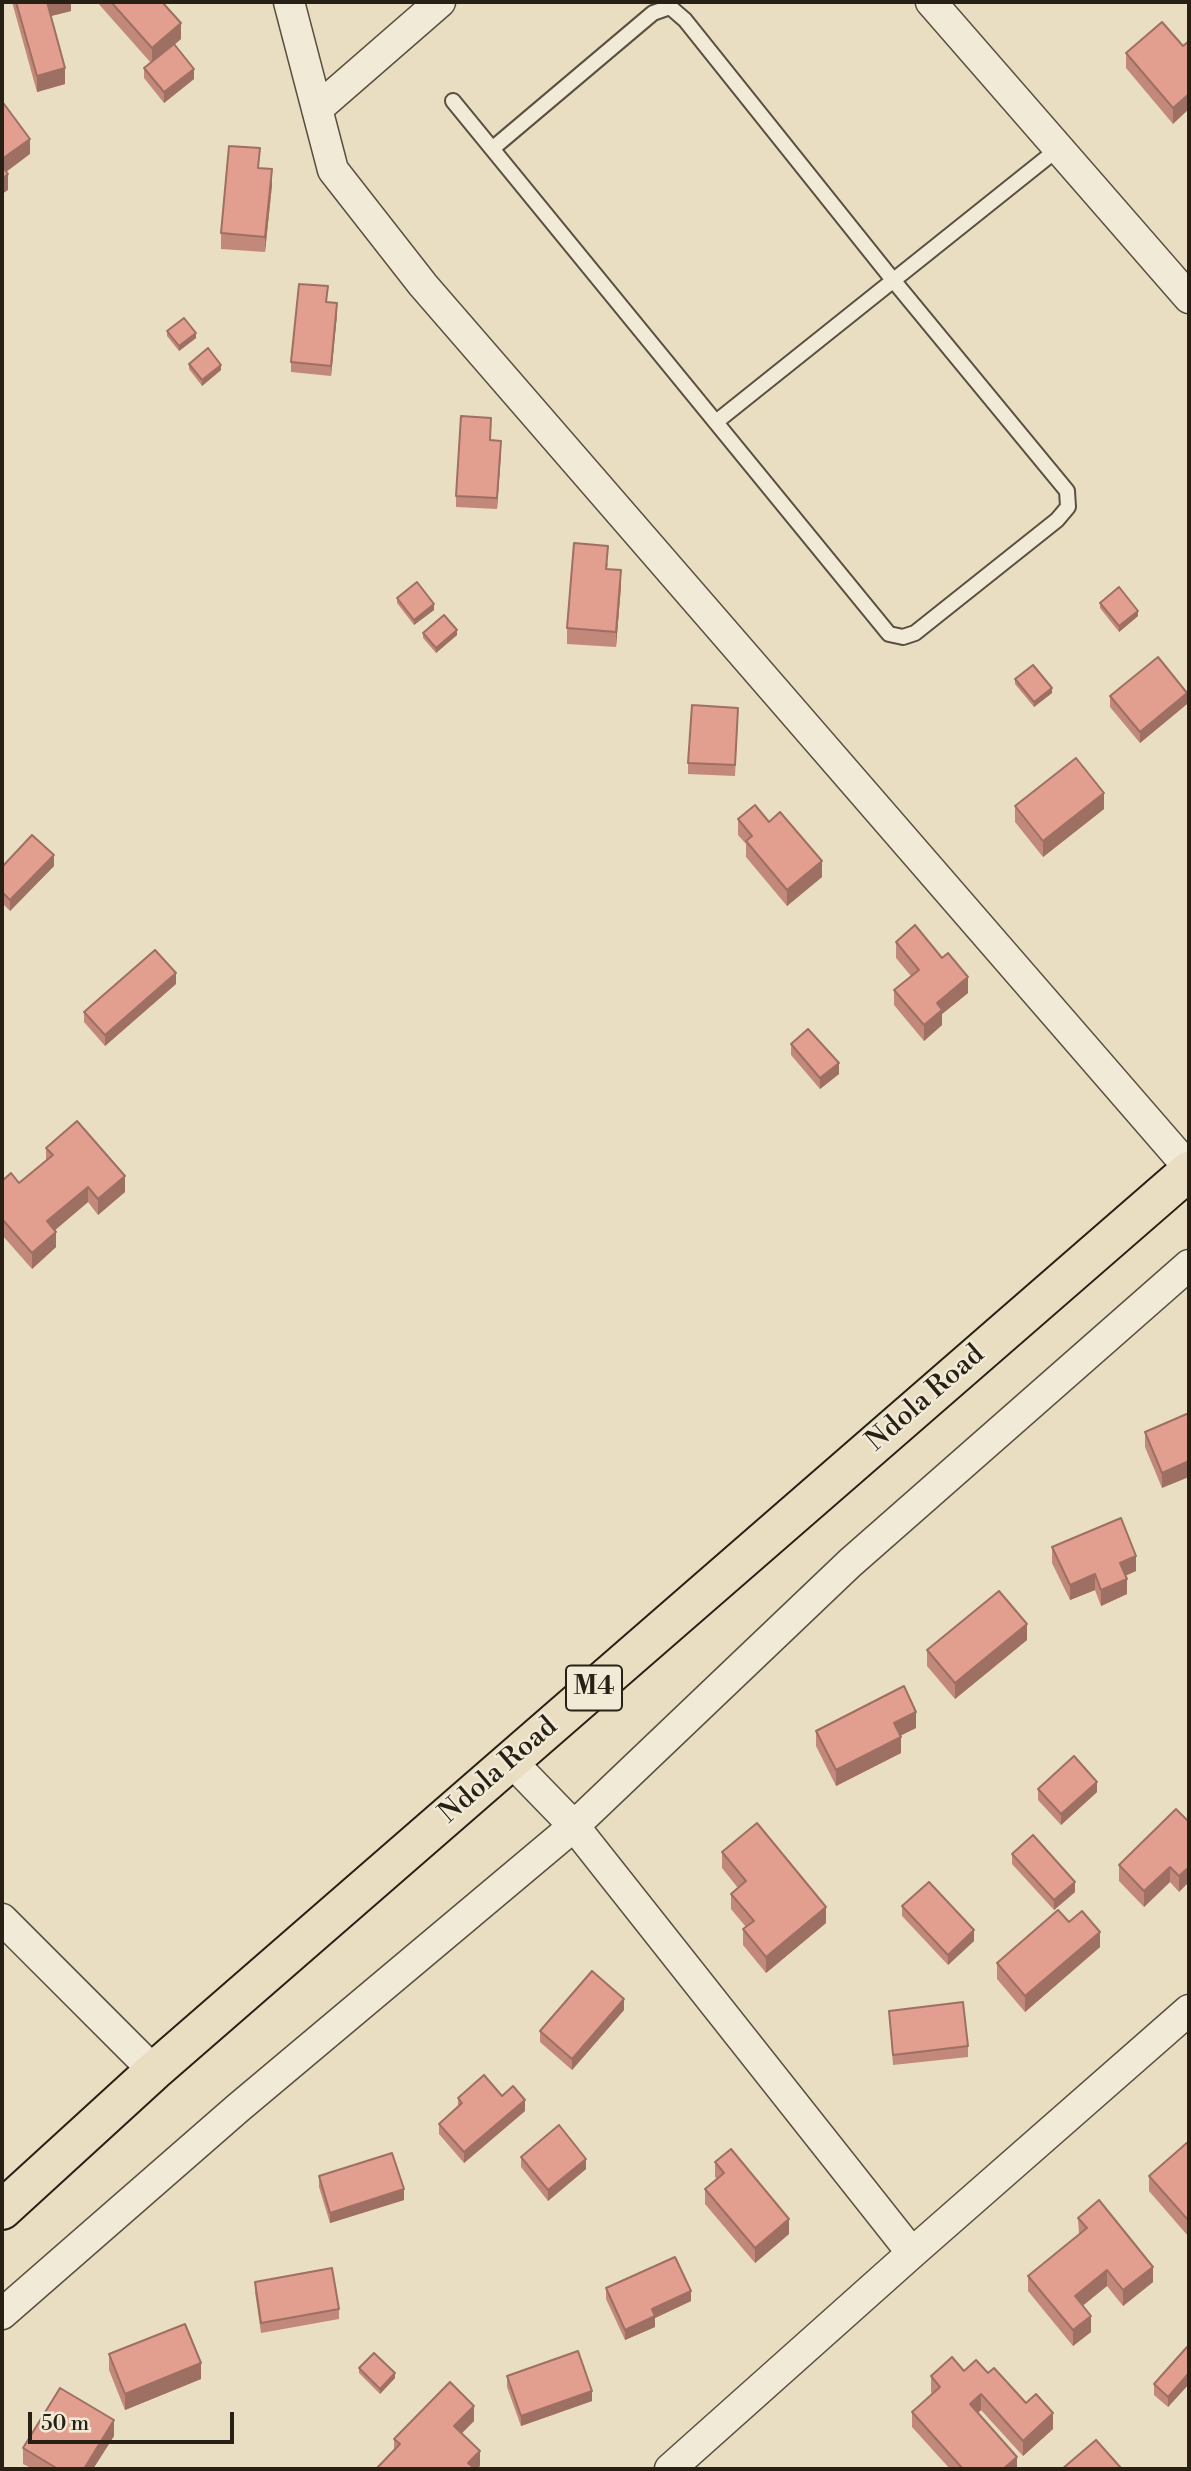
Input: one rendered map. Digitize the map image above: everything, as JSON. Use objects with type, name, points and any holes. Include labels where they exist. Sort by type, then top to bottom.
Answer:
[{"type":"main road","name":"Ndola Road","points":[[2,2210],[153,2071],[1189,1169]]},
{"type":"street","points":[[289,2],[333,170],[423,285],[1189,1169]]},
{"type":"street","points":[[317,109],[440,2]]},
{"type":"street","points":[[931,2],[1189,298]]},
{"type":"street","points":[[2,2314],[237,2108],[574,1826],[850,1563],[1189,1265]]},
{"type":"street","points":[[510,1761],[574,1826],[912,2253]]},
{"type":"street","points":[[2,1919],[153,2071]]},
{"type":"street","points":[[670,2469],[1189,2010]]},
{"type":"lane","points":[[453,101],[492,149],[716,422],[889,634],[903,638],[915,633],[1057,520],[1068,507],[1067,491],[893,280],[685,20],[670,6],[653,13],[492,149]]},
{"type":"lane","points":[[716,422],[1059,148]]},
{"type":"building","points":[[16,2],[47,2],[65,68],[37,76]]},
{"type":"building","points":[[111,2],[162,2],[181,23],[152,48]]},
{"type":"building","points":[[1162,22],[1183,46],[1189,41],[1189,94],[1173,108],[1126,53]]},
{"type":"building","points":[[174,44],[194,69],[164,92],[144,68]]},
{"type":"building","points":[[4,104],[30,139],[2,159],[2,106]]},
{"type":"building","points":[[229,146],[260,148],[258,168],[272,169],[265,237],[221,233]]},
{"type":"building","points":[[2,166],[8,174],[2,179]]},
{"type":"building","points":[[299,284],[328,286],[326,302],[337,303],[331,366],[291,362]]},
{"type":"building","points":[[184,318],[196,333],[179,346],[167,331]]},
{"type":"building","points":[[208,348],[221,365],[202,380],[189,364]]},
{"type":"building","points":[[461,416],[491,418],[490,440],[501,441],[497,498],[456,496]]},
{"type":"building","points":[[574,543],[608,546],[606,569],[621,570],[616,632],[567,628]]},
{"type":"building","points":[[417,582],[434,604],[414,620],[397,598]]},
{"type":"building","points":[[1119,587],[1138,611],[1119,626],[1100,603]]},
{"type":"building","points":[[444,615],[457,630],[436,648],[423,633]]},
{"type":"building","points":[[1158,657],[1187,693],[1140,732],[1110,696]]},
{"type":"building","points":[[1033,665],[1052,688],[1034,702],[1015,679]]},
{"type":"building","points":[[692,705],[738,708],[735,765],[688,763]]},
{"type":"building","points":[[1076,758],[1104,793],[1043,841],[1015,806]]},
{"type":"building","points":[[755,805],[769,822],[780,812],[822,861],[787,890],[746,841],[752,836],[738,819]]},
{"type":"building","points":[[32,835],[54,855],[10,900],[2,892],[2,867]]},
{"type":"building","points":[[915,925],[942,958],[948,953],[968,977],[937,1003],[942,1010],[924,1025],[894,990],[919,970],[896,942]]},
{"type":"building","points":[[155,950],[176,973],[105,1035],[84,1012]]},
{"type":"building","points":[[808,1029],[839,1063],[820,1078],[791,1044]]},
{"type":"building","points":[[77,1121],[125,1176],[98,1199],[88,1187],[47,1221],[56,1232],[32,1253],[2,1219],[2,1181],[11,1173],[19,1183],[53,1155],[46,1148]]},
{"type":"building","points":[[1189,1413],[1189,1461],[1162,1473],[1145,1432]]},
{"type":"building","points":[[1121,1518],[1136,1556],[1120,1563],[1127,1579],[1101,1590],[1095,1574],[1070,1585],[1052,1547]]},
{"type":"building","points":[[999,1591],[1027,1624],[955,1683],[927,1650]]},
{"type":"building","points":[[904,1686],[916,1712],[894,1723],[901,1737],[836,1770],[816,1731]]},
{"type":"building","points":[[1074,1756],[1097,1782],[1061,1814],[1038,1789]]},
{"type":"building","points":[[1176,1809],[1189,1822],[1189,1867],[1179,1876],[1170,1867],[1144,1891],[1119,1865]]},
{"type":"building","points":[[757,1823],[826,1907],[766,1957],[743,1929],[754,1921],[731,1894],[746,1881],[722,1852]]},
{"type":"building","points":[[1033,1835],[1075,1882],[1054,1900],[1012,1854]]},
{"type":"building","points":[[929,1882],[974,1930],[948,1955],[902,1906]]},
{"type":"building","points":[[1058,1910],[1069,1922],[1082,1911],[1100,1932],[1025,1996],[997,1963]]},
{"type":"building","points":[[592,1971],[624,1999],[572,2059],[540,2031]]},
{"type":"building","points":[[963,2002],[968,2046],[893,2055],[889,2011]]},
{"type":"building","points":[[484,2075],[502,2096],[513,2086],[525,2100],[464,2152],[439,2124],[462,2103],[458,2098]]},
{"type":"building","points":[[559,2125],[586,2159],[548,2190],[521,2157]]},
{"type":"building","points":[[1189,2141],[1189,2219],[1188,2220],[1149,2176]]},
{"type":"building","points":[[731,2149],[789,2219],[755,2248],[705,2189],[724,2173],[715,2162]]},
{"type":"building","points":[[392,2153],[404,2189],[330,2213],[319,2176]]},
{"type":"building","points":[[1099,2200],[1153,2267],[1123,2290],[1107,2270],[1075,2296],[1091,2316],[1073,2330],[1028,2276],[1087,2228],[1078,2218]]},
{"type":"building","points":[[675,2257],[691,2291],[652,2309],[655,2316],[625,2330],[606,2288]]},
{"type":"building","points":[[332,2268],[339,2309],[261,2323],[255,2282]]},
{"type":"building","points":[[185,2324],[201,2363],[125,2394],[109,2354]]},
{"type":"building","points":[[1187,2347],[1189,2373],[1168,2397],[1154,2384]]},
{"type":"building","points":[[578,2351],[592,2391],[521,2416],[507,2376]]},
{"type":"building","points":[[374,2353],[395,2373],[380,2389],[359,2368]]},
{"type":"building","points":[[952,2357],[964,2371],[976,2360],[988,2373],[994,2368],[1026,2403],[1036,2394],[1053,2413],[1023,2441],[981,2394],[970,2404],[1017,2457],[1003,2469],[963,2469],[912,2412],[940,2387],[931,2376]]},
{"type":"building","points":[[450,2382],[474,2406],[454,2426],[480,2451],[468,2463],[475,2469],[376,2469],[400,2444],[394,2439]]},
{"type":"building","points":[[60,2388],[114,2420],[84,2469],[58,2469],[23,2448]]},
{"type":"building","points":[[1096,2440],[1120,2469],[1062,2469]]}]
